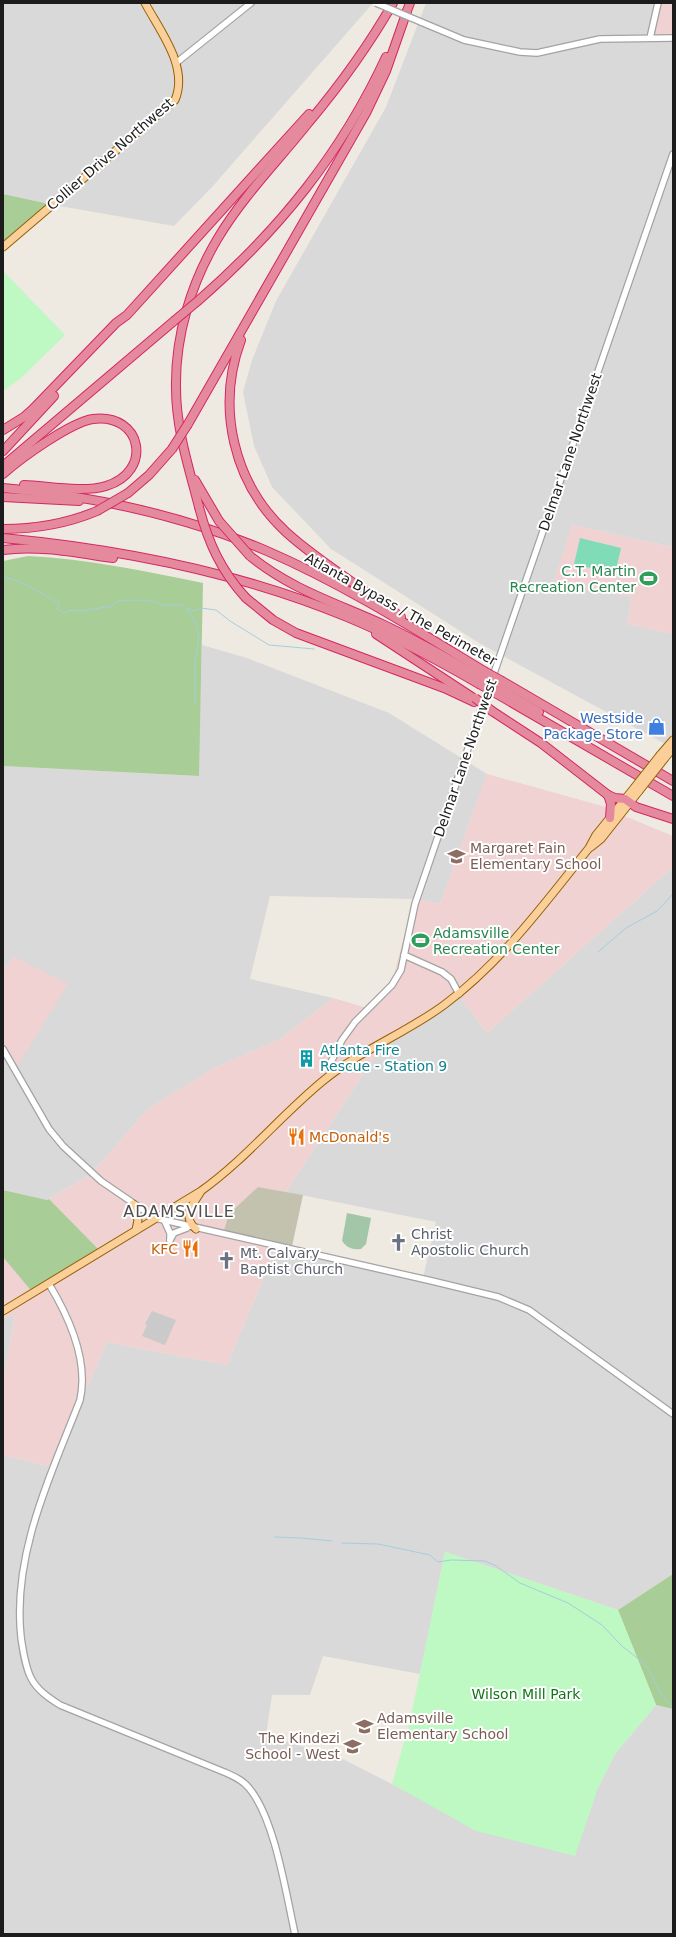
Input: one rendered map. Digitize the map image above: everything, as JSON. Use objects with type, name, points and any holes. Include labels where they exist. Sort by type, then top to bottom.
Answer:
[{"type":"highway","points":[[393,3],[373,35],[312,119],[230,219],[212,248],[198,277],[183,322],[176,371],[177,411],[185,456],[198,507],[214,553],[230,580],[246,598],[273,620],[296,633],[474,700]]},
{"type":"highway","points":[[3,471],[199,300],[265,238],[317,175],[340,141],[367,96],[409,7]]},
{"type":"highway","points":[[3,529],[46,526],[71,521],[97,511],[128,493],[149,475],[172,449],[257,304],[378,90],[389,64],[409,7]]},
{"type":"highway","points":[[3,451],[348,70]]},
{"type":"highway","points":[[257,304],[237,351],[230,392],[230,414],[234,443],[240,462],[251,487],[267,512],[291,537],[427,636]]},
{"type":"highway","points":[[3,430],[24,417],[33,409],[116,323],[127,315]]},
{"type":"highway","points":[[3,471],[66,429],[89,420],[107,419],[119,422],[130,431],[136,444],[137,456],[131,469],[122,478],[106,486],[88,489],[3,484]]},
{"type":"highway","points":[[185,456],[195,480],[219,521],[250,556],[295,587],[408,637],[482,678]]},
{"type":"highway","name":"Atlanta Bypass / The Perimeter","points":[[3,488],[57,493],[118,504],[188,522],[267,551],[342,588],[427,636],[482,678],[671,780]]},
{"type":"highway","points":[[3,497],[118,504]]},
{"type":"highway","name":"Atlanta Bypass / The Perimeter","points":[[3,538],[90,549],[184,567],[279,592],[346,616],[482,678],[630,771],[673,796]]},
{"type":"highway","points":[[3,550],[44,550],[184,567]]},
{"type":"highway","points":[[346,616],[406,653],[474,700],[541,743],[608,795],[627,801],[636,807],[673,818]]},
{"type":"highway","points":[[608,795],[611,804],[610,818]]},
{"type":"main road","name":"Collier Drive Northwest","points":[[3,247],[171,105],[175,100],[179,87],[176,63],[145,3]]},
{"type":"main road","points":[[663,757],[673,740]]},
{"type":"main road","points":[[589,848],[600,839],[636,789],[663,757],[673,748]]},
{"type":"main road","points":[[3,1311],[202,1191],[230,1169],[330,1075],[423,1019],[459,994],[488,968],[514,941],[589,848],[596,835],[627,801]]},
{"type":"main road","points":[[193,1228],[188,1215],[191,1207],[202,1191]]},
{"type":"main road","points":[[133,1204],[138,1220],[136,1230]]},
{"type":"street","points":[[176,63],[251,3]]},
{"type":"street","points":[[376,3],[464,40],[520,52],[537,53],[600,39],[673,38]]},
{"type":"street","points":[[650,38],[658,3]]},
{"type":"street","name":"Delmar Lane Northwest","points":[[330,1075],[331,1062],[342,1040],[355,1022],[397,980],[401,970],[415,904],[673,154]]},
{"type":"street","points":[[404,955],[442,972],[451,979],[459,994]]},
{"type":"street","points":[[3,1049],[55,1138],[101,1181],[155,1218],[165,1222],[432,1281],[513,1302],[529,1310],[673,1414]]},
{"type":"street","points":[[165,1222],[170,1233],[170,1240],[180,1230],[193,1228]]},
{"type":"street","points":[[49,1284],[67,1317],[83,1374],[80,1400],[36,1518],[22,1573],[19,1621],[26,1665],[31,1679],[40,1690],[60,1705],[224,1772],[246,1784],[258,1801],[270,1829],[295,1934]]},
{"type":"shaded area","points":[[3,3],[373,3],[212,187],[174,226],[54,205],[3,194]]},
{"type":"shaded area","points":[[426,3],[655,3],[646,36],[673,38],[673,547],[572,525],[554,581],[632,597],[627,624],[673,634],[673,746],[671,747],[479,643],[331,549],[272,487],[254,446],[243,392],[252,360],[276,301],[386,107]]},
{"type":"shaded area","points":[[655,3],[673,3],[673,38],[646,36]]},
{"type":"shaded area","points":[[572,525],[673,547],[673,634],[627,624],[632,597],[554,581]]},
{"type":"shaded area","points":[[202,645],[247,658],[389,713],[487,774],[440,904],[414,899],[270,896],[250,979],[333,998],[280,1039],[214,1068],[148,1109],[91,1174],[47,1200],[3,1190],[3,1053],[15,957],[3,969],[3,766],[198,776]]},
{"type":"shaded area","points":[[487,774],[613,809],[622,815],[673,836],[673,867],[487,1033],[459,996],[378,1051],[286,1192],[258,1187],[276,1248],[227,1365],[107,1342],[52,1467],[3,1455],[3,1382],[15,1315],[3,1318],[3,1257],[35,1294],[103,1254],[49,1199],[91,1174],[148,1109],[214,1068],[280,1039],[333,998],[367,1008],[392,982],[414,899],[440,904]]},
{"type":"shaded area","points":[[673,867],[673,1574],[618,1610],[445,1552],[420,1674],[323,1656],[310,1695],[272,1695],[266,1735],[310,1749],[331,1753],[435,1806],[476,1831],[598,1788],[615,1754],[656,1705],[673,1709],[673,1934],[3,1934],[3,1455],[52,1467],[107,1342],[227,1365],[276,1248],[422,1282],[436,1222],[286,1192],[378,1051],[459,996],[487,1033]]},
{"type":"shaded area","points":[[15,957],[68,984],[16,1068],[3,1053],[3,969]]},
{"type":"shaded area","points":[[258,1187],[303,1195],[291,1251],[223,1234],[229,1214]]},
{"type":"shaded area","points":[[152,1311],[176,1320],[165,1345],[142,1336],[147,1325],[145,1324]]},
{"type":"shaded area","points":[[15,1315],[3,1382],[3,1318]]},
{"type":"green space","points":[[3,194],[54,205],[3,249]]},
{"type":"green space","points":[[3,271],[65,335],[20,379],[3,391]]},
{"type":"green space","points":[[580,538],[621,548],[615,574],[574,564]]},
{"type":"green space","points":[[28,556],[94,563],[203,583],[199,776],[3,766],[3,561]]},
{"type":"green space","points":[[3,1190],[47,1200],[49,1199],[103,1254],[34,1294],[3,1257]]},
{"type":"green space","points":[[347,1213],[371,1218],[366,1244],[361,1249],[350,1248],[342,1241]]},
{"type":"green space","name":"Wilson Mill Park","points":[[445,1552],[618,1610],[656,1705],[615,1754],[598,1788],[575,1856],[476,1831],[392,1784],[410,1721]]},
{"type":"green space","points":[[673,1574],[673,1709],[656,1705],[618,1610]]},
{"type":"waterway","points":[[3,578],[16,580],[59,603],[57,609],[64,613],[71,610],[82,611],[112,606],[118,601],[136,600],[151,601],[164,605],[182,605],[187,609],[197,625],[199,640],[195,662],[195,703]]},
{"type":"waterway","points":[[187,609],[194,611],[201,608],[216,610],[230,621],[269,645],[314,649]]},
{"type":"waterway","points":[[598,952],[626,928],[657,911],[673,894]]},
{"type":"waterway","points":[[275,1537],[332,1541]]},
{"type":"waterway","points":[[342,1543],[378,1544],[430,1555],[438,1562],[451,1560],[485,1561],[496,1566],[520,1583],[568,1603],[602,1625],[622,1646],[640,1660],[648,1669],[661,1694],[673,1708]]},
{"type":"place","name":"C.T. Martin Recreation Center","points":[[649,579]]},
{"type":"place","name":"Westside Package Store","points":[[656,726]]},
{"type":"place","name":"Margaret Fain Elementary School","points":[[457,856]]},
{"type":"place","name":"Adamsville Recreation Center","points":[[420,941]]},
{"type":"place","name":"Atlanta Fire Rescue - Station 9","points":[[307,1058]]},
{"type":"place","name":"McDonald's","points":[[296,1137]]},
{"type":"place","name":"Christ Apostolic Church","points":[[398,1242]]},
{"type":"place","name":"KFC","points":[[191,1249]]},
{"type":"place","name":"Mt. Calvary Baptist Church","points":[[227,1261]]},
{"type":"place","name":"Adamsville Elementary School","points":[[364,1726]]},
{"type":"place","name":"The Kindezi School - West","points":[[353,1746]]},
{"type":"district","name":"ADAMSVILLE","points":[[179,1211]]}]
